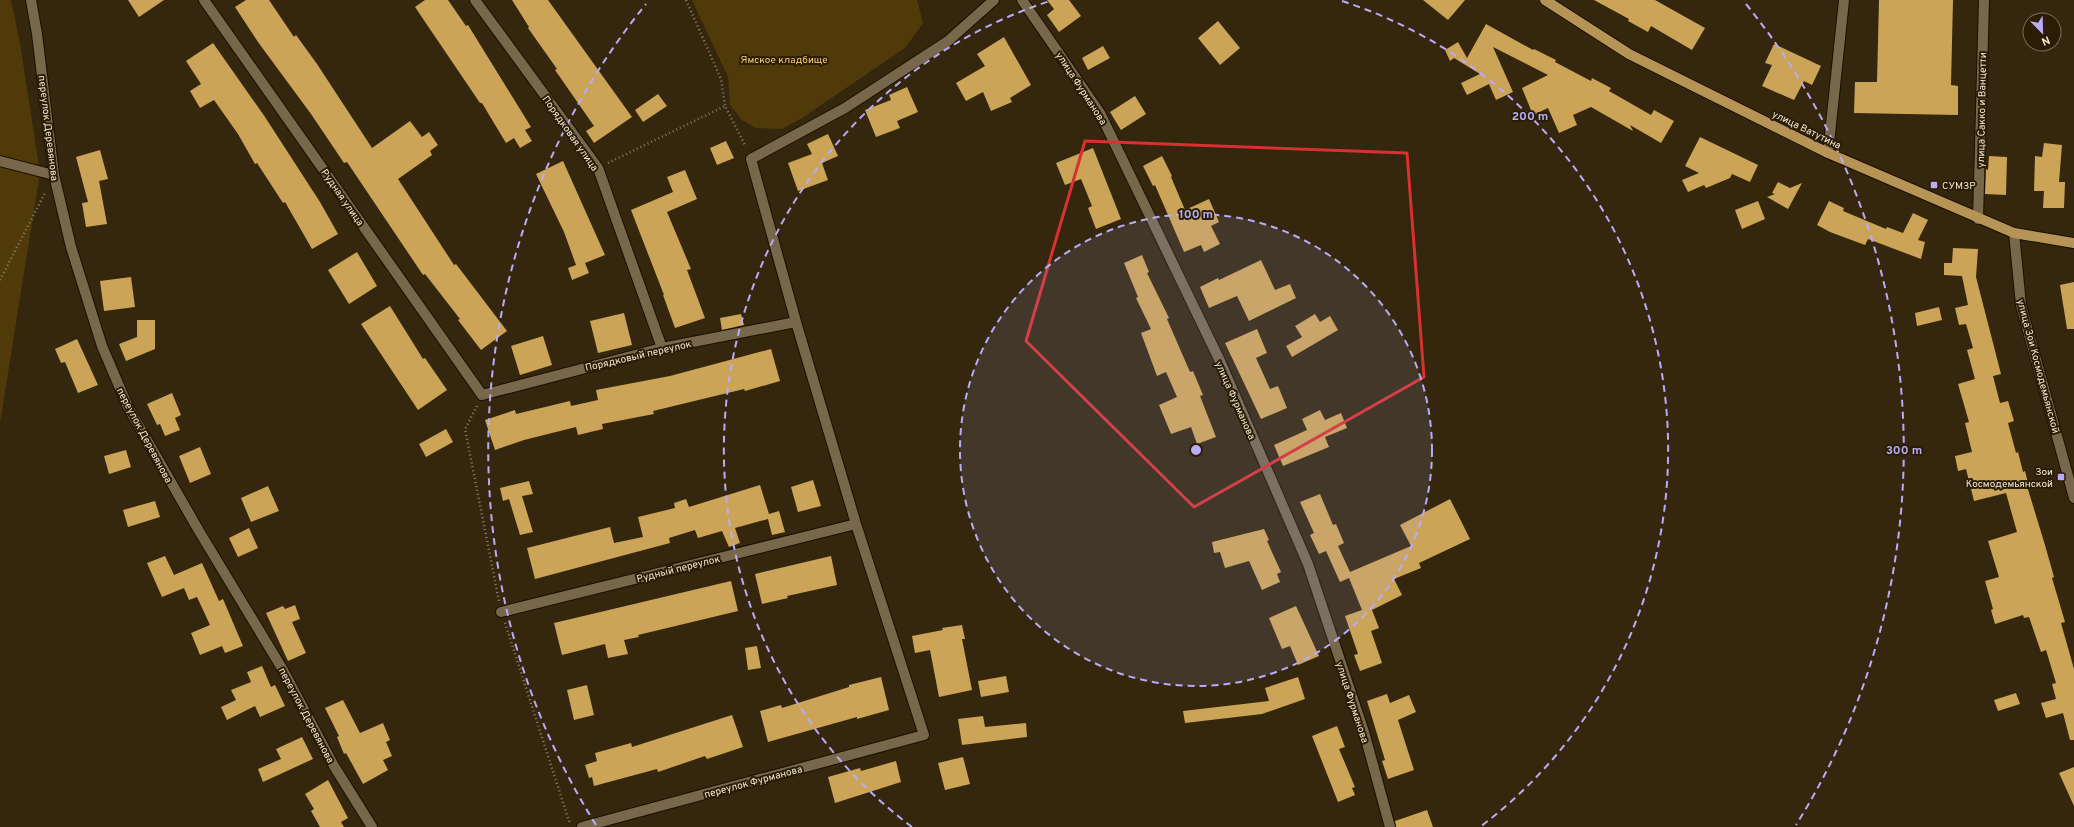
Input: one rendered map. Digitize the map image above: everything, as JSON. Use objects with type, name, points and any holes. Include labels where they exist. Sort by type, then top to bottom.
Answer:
[{"type":"main road","name":"улица Ватутина","points":[[1545,0],[1629,54],[1828,153],[1978,219],[2014,233],[2074,243]]},
{"type":"street","name":"переулок Деревянова","points":[[31,0],[37,34],[54,175],[71,247],[102,346],[128,407],[199,531],[283,670],[334,766],[372,827]]},
{"type":"street","name":"Рудная улица","points":[[204,0],[482,395]]},
{"type":"street","name":"Порядковая улица","points":[[475,0],[598,168],[662,348]]},
{"type":"street","points":[[856,524],[796,322],[751,159],[845,108],[948,41],[994,0]]},
{"type":"street","name":"улица Фурманова","points":[[1022,0],[1100,113],[1220,361],[1308,564],[1364,732],[1390,827]]},
{"type":"street","points":[[1828,153],[1844,0]]},
{"type":"street","name":"улица Сакко и Ванцетти","points":[[1978,219],[1984,0]]},
{"type":"street","points":[[0,161],[54,175]]},
{"type":"street","name":"улица Зои Космодемьянской","points":[[2014,233],[2021,305],[2074,498]]},
{"type":"street","name":"Порядковый переулок","points":[[482,395],[662,348],[796,322]]},
{"type":"street","name":"Рудный переулок","points":[[501,612],[856,524]]},
{"type":"street","name":"переулок Фурманова","points":[[582,827],[924,735],[856,524]]},
{"type":"path","points":[[686,0],[721,79],[726,106],[751,159]]},
{"type":"path","points":[[598,168],[726,106]]},
{"type":"path","points":[[0,280],[54,175]]},
{"type":"path","points":[[482,395],[465,429],[501,612],[571,827]]},
{"type":"highlighted area","points":[[1085,141],[1407,153],[1424,377],[1194,507],[1026,341]]},
{"type":"green space","points":[[0,0],[11,0],[20,43],[40,173],[0,423]]},
{"type":"green space","name":"Ямское кладбище","points":[[692,0],[917,0],[923,23],[905,48],[802,118],[782,129],[756,128],[742,120],[730,105],[728,77]]},
{"type":"building","points":[[128,0],[164,0],[139,17]]},
{"type":"building","points":[[246,0],[269,0],[294,37],[296,35],[317,64],[372,148],[410,121],[422,137],[429,132],[438,145],[430,151],[432,155],[398,179],[454,265],[456,264],[507,331],[481,350],[458,320],[460,319],[425,274],[423,275],[347,162],[344,163],[311,114],[258,42],[235,7]]},
{"type":"building","points":[[425,0],[448,0],[466,26],[468,25],[531,127],[525,130],[532,141],[520,148],[514,138],[506,143],[482,103],[480,103],[415,7]]},
{"type":"building","points":[[512,0],[548,0],[632,117],[594,143],[586,131],[594,126],[555,70],[557,69],[528,28],[529,27]]},
{"type":"building","points":[[1047,0],[1069,0],[1081,16],[1059,32],[1047,15],[1054,9]]},
{"type":"building","points":[[1423,0],[1465,0],[1448,20]]},
{"type":"building","points":[[1594,0],[1655,0],[1705,28],[1692,50],[1651,26],[1648,32],[1628,21],[1629,19]]},
{"type":"building","points":[[1879,0],[1953,0],[1951,85],[1958,86],[1958,115],[1854,113],[1855,82],[1877,82]]},
{"type":"building","points":[[1218,21],[1240,48],[1220,65],[1198,38]]},
{"type":"building","points":[[1486,24],[1533,50],[1534,49],[1556,60],[1555,62],[1591,81],[1592,78],[1611,88],[1609,91],[1651,115],[1654,110],[1674,121],[1661,143],[1630,125],[1633,131],[1591,107],[1573,115],[1577,125],[1559,133],[1548,108],[1533,115],[1522,88],[1548,75],[1493,47],[1513,92],[1496,100],[1489,84],[1467,95],[1461,83],[1480,74],[1454,58],[1450,61],[1445,50],[1458,42],[1467,58]]},
{"type":"building","points":[[1004,37],[1031,85],[1010,98],[1012,102],[991,111],[983,92],[966,101],[956,83],[985,66],[977,54]]},
{"type":"building","points":[[213,43],[265,117],[320,202],[338,234],[312,249],[285,202],[283,203],[257,163],[255,164],[238,134],[214,100],[200,108],[190,91],[201,84],[186,61]]},
{"type":"building","points":[[1774,44],[1821,66],[1812,85],[1804,81],[1794,100],[1762,86],[1772,65],[1765,63]]},
{"type":"building","points":[[1103,46],[1110,58],[1088,70],[1082,58]]},
{"type":"building","points":[[907,87],[918,112],[897,121],[900,128],[876,137],[865,110],[891,100],[889,95]]},
{"type":"building","points":[[658,94],[667,106],[643,122],[635,110]]},
{"type":"building","points":[[1135,96],[1146,114],[1121,130],[1110,112]]},
{"type":"building","points":[[828,134],[838,156],[822,163],[828,180],[798,191],[788,163],[812,154],[807,144]]},
{"type":"building","points":[[1700,137],[1758,165],[1750,182],[1732,174],[1730,178],[1706,188],[1704,185],[1688,192],[1682,180],[1699,173],[1685,166]]},
{"type":"building","points":[[726,141],[734,158],[717,165],[710,148]]},
{"type":"building","points":[[2044,143],[2062,145],[2059,182],[2065,182],[2064,208],[2043,208],[2044,191],[2034,191],[2035,156],[2042,157]]},
{"type":"building","points":[[1093,148],[1121,219],[1096,229],[1088,208],[1092,206],[1081,179],[1065,185],[1056,163]]},
{"type":"building","points":[[100,150],[108,179],[99,181],[107,224],[86,227],[82,203],[88,202],[76,157]]},
{"type":"building","points":[[1162,156],[1172,176],[1171,177],[1185,210],[1209,199],[1219,222],[1211,226],[1220,244],[1204,252],[1201,245],[1184,252],[1155,185],[1153,186],[1143,166]]},
{"type":"building","points":[[1989,156],[2007,157],[2006,195],[1985,194],[1986,169],[1988,170]]},
{"type":"building","points":[[563,161],[605,255],[585,263],[589,273],[572,280],[568,268],[576,265],[564,232],[536,174]]},
{"type":"building","points":[[685,170],[697,199],[667,212],[691,269],[687,270],[705,318],[675,328],[664,295],[631,210],[673,192],[667,177]]},
{"type":"building","points":[[1778,182],[1790,188],[1802,183],[1788,209],[1767,197],[1775,194],[1772,193]]},
{"type":"building","points":[[1758,201],[1765,219],[1742,229],[1735,210]]},
{"type":"building","points":[[1829,201],[1844,208],[1843,211],[1886,229],[1887,227],[1903,233],[1913,213],[1928,220],[1918,240],[1925,242],[1921,259],[1868,239],[1865,245],[1830,232],[1817,225]]},
{"type":"building","points":[[1953,248],[1978,249],[1976,277],[2001,374],[1993,376],[2000,403],[2008,401],[2014,421],[2008,423],[2016,453],[2018,452],[2023,472],[2025,471],[2028,483],[2026,483],[2054,577],[2052,578],[2065,622],[2061,623],[2074,669],[2074,740],[2070,740],[2063,713],[2046,718],[2041,703],[2056,699],[2052,684],[2056,683],[2046,650],[2041,652],[2029,617],[2024,618],[2023,615],[1995,624],[1991,610],[1993,609],[1985,581],[1999,577],[1988,541],[2017,532],[2006,493],[1974,501],[1966,469],[1958,471],[1955,456],[1972,452],[1965,423],[1969,422],[1958,384],[1975,379],[1967,350],[1973,348],[1966,324],[1959,325],[1955,308],[1968,305],[1962,276],[1944,275],[1944,263],[1952,263]]},
{"type":"building","points":[[357,252],[377,286],[349,304],[328,270]]},
{"type":"building","points":[[1142,255],[1149,272],[1147,273],[1169,318],[1167,319],[1190,372],[1193,371],[1203,395],[1200,396],[1216,437],[1197,444],[1191,427],[1171,434],[1159,405],[1177,397],[1166,372],[1157,376],[1141,333],[1151,329],[1136,298],[1138,297],[1124,263]]},
{"type":"building","points":[[1261,260],[1275,290],[1290,284],[1296,298],[1249,321],[1237,296],[1209,308],[1200,287],[1218,278],[1219,280]]},
{"type":"building","points":[[131,277],[135,307],[104,311],[100,281]]},
{"type":"building","points":[[2074,282],[2074,329],[2067,329],[2060,285]]},
{"type":"building","points":[[390,306],[423,359],[425,358],[447,390],[418,410],[361,324]]},
{"type":"building","points":[[1939,307],[1942,320],[1917,326],[1915,313]]},
{"type":"building","points":[[624,313],[632,345],[598,353],[590,321]]},
{"type":"building","points":[[741,314],[744,325],[722,330],[720,318]]},
{"type":"building","points":[[1315,314],[1320,322],[1330,316],[1338,330],[1292,357],[1286,346],[1302,337],[1295,326]]},
{"type":"building","points":[[137,320],[155,320],[155,349],[126,361],[119,344],[137,337]]},
{"type":"building","points":[[1257,329],[1267,353],[1256,358],[1270,389],[1278,386],[1287,408],[1261,419],[1225,343]]},
{"type":"building","points":[[543,336],[552,365],[520,375],[511,346]]},
{"type":"building","points":[[77,339],[98,385],[78,393],[65,362],[61,363],[55,349]]},
{"type":"building","points":[[771,349],[780,381],[745,391],[744,389],[653,411],[654,414],[602,424],[603,429],[578,435],[576,427],[524,440],[495,450],[485,420],[515,410],[516,414],[570,401],[571,406],[598,400],[596,390],[670,376]]},
{"type":"building","points":[[172,393],[181,415],[175,418],[180,430],[165,436],[160,424],[157,425],[147,404]]},
{"type":"building","points":[[1320,410],[1325,420],[1341,413],[1347,428],[1325,437],[1329,447],[1283,466],[1274,445],[1307,430],[1302,419]]},
{"type":"building","points":[[446,429],[453,442],[426,457],[419,444]]},
{"type":"building","points":[[200,447],[211,474],[190,483],[179,456]]},
{"type":"building","points":[[126,450],[131,467],[109,474],[104,456]]},
{"type":"building","points":[[813,480],[821,506],[798,512],[791,487]]},
{"type":"building","points":[[529,481],[533,494],[522,496],[533,532],[520,535],[509,499],[503,501],[500,488]]},
{"type":"building","points":[[760,485],[769,514],[779,511],[785,532],[772,535],[768,519],[735,528],[740,543],[729,547],[722,531],[698,538],[695,530],[669,538],[670,543],[535,579],[527,548],[610,527],[614,543],[643,537],[638,517],[675,508],[674,503],[686,499],[689,507]]},
{"type":"building","points":[[268,486],[279,511],[251,522],[241,498]]},
{"type":"building","points":[[1320,494],[1333,525],[1336,524],[1344,543],[1338,546],[1350,572],[1411,546],[1400,525],[1450,499],[1470,539],[1419,563],[1421,568],[1394,579],[1402,595],[1372,610],[1379,628],[1371,631],[1382,663],[1360,671],[1354,655],[1358,654],[1345,616],[1362,610],[1349,578],[1340,582],[1326,551],[1319,554],[1310,535],[1314,533],[1300,502]]},
{"type":"building","points":[[155,501],[160,517],[128,527],[123,510]]},
{"type":"building","points":[[249,528],[258,548],[238,557],[229,538]]},
{"type":"building","points":[[1264,529],[1269,540],[1267,541],[1281,572],[1277,574],[1280,582],[1262,590],[1249,561],[1225,568],[1220,552],[1214,553],[1212,542]]},
{"type":"building","points":[[165,556],[174,575],[202,563],[219,601],[223,599],[243,646],[225,653],[222,646],[200,655],[191,633],[210,625],[197,597],[189,600],[184,588],[162,597],[147,563]]},
{"type":"building","points":[[831,556],[837,585],[787,596],[788,598],[762,604],[755,574]]},
{"type":"building","points":[[731,581],[738,611],[638,635],[639,637],[624,640],[628,654],[608,658],[605,644],[562,655],[554,623]]},
{"type":"building","points":[[295,605],[300,619],[292,622],[306,653],[288,661],[266,613],[283,606],[285,609]]},
{"type":"building","points":[[1296,606],[1319,656],[1298,665],[1290,646],[1282,649],[1269,618]]},
{"type":"building","points":[[962,625],[965,639],[962,639],[972,690],[939,697],[930,650],[915,653],[912,636],[943,630],[942,628]]},
{"type":"building","points":[[757,646],[761,668],[748,670],[745,648]]},
{"type":"building","points":[[262,666],[271,687],[275,685],[285,706],[260,717],[255,706],[227,720],[221,707],[236,700],[231,690],[251,682],[247,672]]},
{"type":"building","points":[[1006,676],[1009,692],[981,697],[978,681]]},
{"type":"building","points":[[881,677],[889,710],[857,719],[857,717],[768,742],[760,711],[781,705],[782,708],[849,687],[849,685]]},
{"type":"building","points":[[1298,677],[1305,699],[1262,714],[1185,723],[1183,711],[1269,701],[1265,688]]},
{"type":"building","points":[[587,685],[594,715],[574,720],[567,690]]},
{"type":"building","points":[[2016,693],[2020,704],[1998,711],[1994,700]]},
{"type":"building","points":[[1387,694],[1390,703],[1409,695],[1416,712],[1398,720],[1414,770],[1388,779],[1382,761],[1385,760],[1367,701]]},
{"type":"building","points":[[343,700],[360,733],[383,723],[390,740],[386,742],[392,756],[383,760],[388,770],[363,784],[346,753],[344,754],[337,737],[339,736],[325,708]]},
{"type":"building","points":[[732,715],[743,747],[707,759],[705,756],[658,772],[657,769],[594,786],[592,777],[589,778],[585,765],[597,761],[595,753],[631,743],[632,747]]},
{"type":"building","points":[[983,716],[985,727],[1026,723],[1027,737],[962,745],[958,719]]},
{"type":"building","points":[[1337,726],[1345,747],[1339,749],[1355,787],[1352,788],[1355,795],[1338,802],[1312,736]]},
{"type":"building","points":[[302,737],[313,759],[263,782],[258,769],[281,759],[276,749]]},
{"type":"building","points":[[963,757],[970,784],[945,790],[938,763]]},
{"type":"building","points":[[896,761],[901,782],[835,803],[828,777],[860,768],[861,771]]},
{"type":"building","points":[[2074,767],[2074,806],[2059,773]]},
{"type":"building","points":[[328,780],[348,818],[341,822],[344,827],[320,827],[311,811],[314,809],[305,794]]},
{"type":"building","points":[[1427,810],[1433,827],[1396,827],[1395,821]]},
{"type":"place","name":"СУМЗР","points":[[1934,185]]},
{"type":"place","name":"Зои Космодемьянской","points":[[2061,477]]}]
